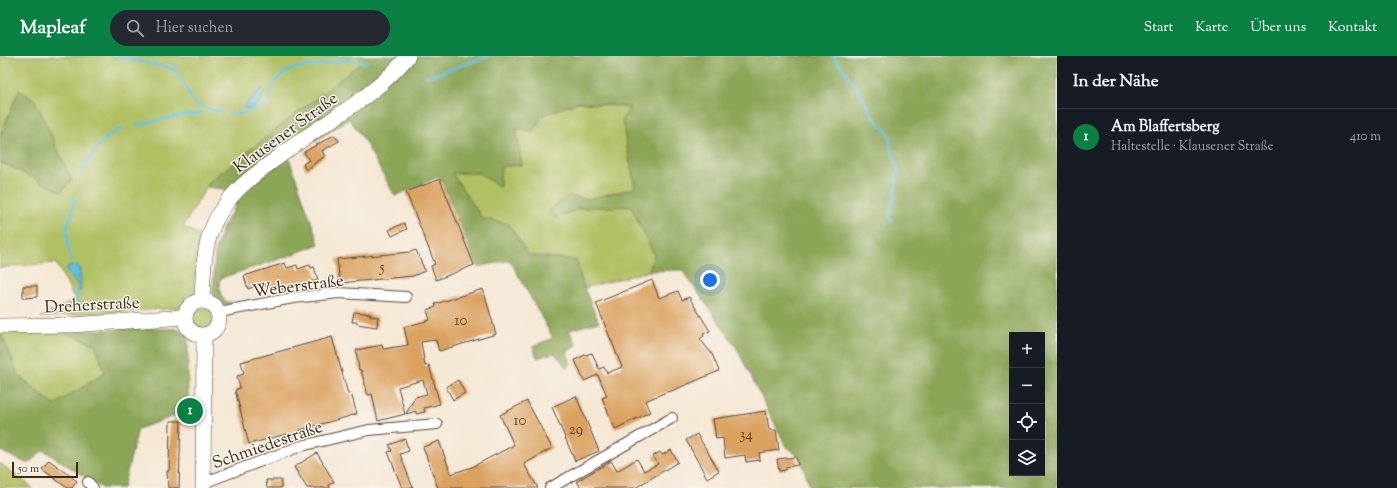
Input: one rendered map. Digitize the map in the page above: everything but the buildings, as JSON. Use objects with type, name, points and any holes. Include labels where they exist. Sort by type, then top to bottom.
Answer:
[{"type":"main road","name":"Klausener Straße","points":[[202,301],[204,271],[210,235],[218,216],[227,201],[248,179],[376,89],[408,56]]},
{"type":"main road","points":[[202,301],[212,304],[219,312],[220,317],[218,326],[212,332],[204,335],[198,335],[193,332],[186,323],[185,317],[192,304],[202,301]]},
{"type":"main road","name":"Dreherstraße","points":[[0,326],[72,325],[185,317]]},
{"type":"main road","points":[[203,486],[204,335]]},
{"type":"street","name":"Weberstraße","points":[[219,312],[293,298],[339,293],[406,297]]},
{"type":"street","points":[[550,488],[672,418]]},
{"type":"street","name":"Schmiedestraße","points":[[203,486],[301,446],[369,430],[437,424]]},
{"type":"green space","points":[[0,56],[360,56],[361,64],[210,181],[183,227],[198,234],[194,293],[183,305],[177,308],[41,317],[75,300],[56,263],[0,268],[0,163],[5,164],[19,90],[0,137]]},
{"type":"green space","points":[[360,56],[1057,56],[1057,488],[810,488],[800,457],[786,446],[736,347],[682,270],[649,271],[654,255],[631,206],[581,208],[554,218],[549,211],[568,196],[588,199],[635,188],[622,120],[630,107],[578,102],[541,116],[534,131],[516,129],[522,165],[501,167],[500,187],[479,173],[452,173],[482,218],[509,224],[528,255],[576,260],[584,288],[599,322],[569,330],[577,345],[567,352],[571,364],[567,368],[554,353],[537,358],[533,346],[553,338],[510,260],[477,267],[440,176],[395,196],[361,135],[349,119],[289,158],[319,244],[286,257],[221,278],[219,282],[221,296],[227,302],[236,303],[228,305],[221,304],[214,297],[215,250],[223,227],[236,205],[223,189],[207,187],[210,181],[360,64]]},
{"type":"green space","points":[[19,90],[35,100],[72,180],[61,192],[5,164],[0,163],[0,137]]},
{"type":"green space","points":[[578,102],[630,108],[622,120],[635,188],[588,199],[568,196],[554,218],[581,208],[631,206],[654,255],[649,271],[584,288],[576,260],[528,255],[509,224],[482,219],[452,173],[479,173],[501,167],[516,129],[541,116]]},
{"type":"green space","points":[[203,308],[210,311],[213,318],[210,325],[203,328],[196,325],[193,318],[196,311]]},
{"type":"green space","points":[[143,328],[178,329],[188,335],[188,411],[138,429],[123,488],[102,488],[43,450],[28,464],[0,451],[0,330],[19,376],[54,405],[105,373],[95,344],[63,332]]},
{"type":"green space","points":[[63,332],[95,344],[105,373],[54,405],[19,376],[1,333]]},
{"type":"green space","points":[[0,463],[33,488],[0,488]]},
{"type":"water","points":[[262,89],[264,93],[257,105],[251,108],[244,108],[246,103],[259,90]]},
{"type":"water","points":[[76,265],[80,268],[81,290],[79,291],[75,281],[68,273],[67,269],[67,267]]},
{"type":"waterway","points":[[116,56],[170,68],[179,75],[196,105],[221,112]]},
{"type":"waterway","points":[[425,76],[434,75],[488,56]]},
{"type":"waterway","points":[[833,56],[856,86],[872,115],[879,124],[883,126],[890,137],[890,146],[898,169],[894,198],[890,208],[890,217],[892,221]]},
{"type":"waterway","points":[[231,113],[240,114],[265,106],[268,103],[274,82],[284,73],[295,68],[346,60],[367,62]]},
{"type":"waterway","points":[[174,70],[176,63]]},
{"type":"waterway","points":[[136,125],[183,115],[199,114],[202,112]]},
{"type":"waterway","points":[[80,174],[98,147],[110,135],[123,128]]},
{"type":"waterway","points":[[73,265],[67,243],[67,225],[71,217],[74,197]]},
{"type":"waterway","points":[[77,290],[77,302],[79,306]]},
{"type":"place","name":"Am Blaffertsberg","points":[[190,411]]}]
